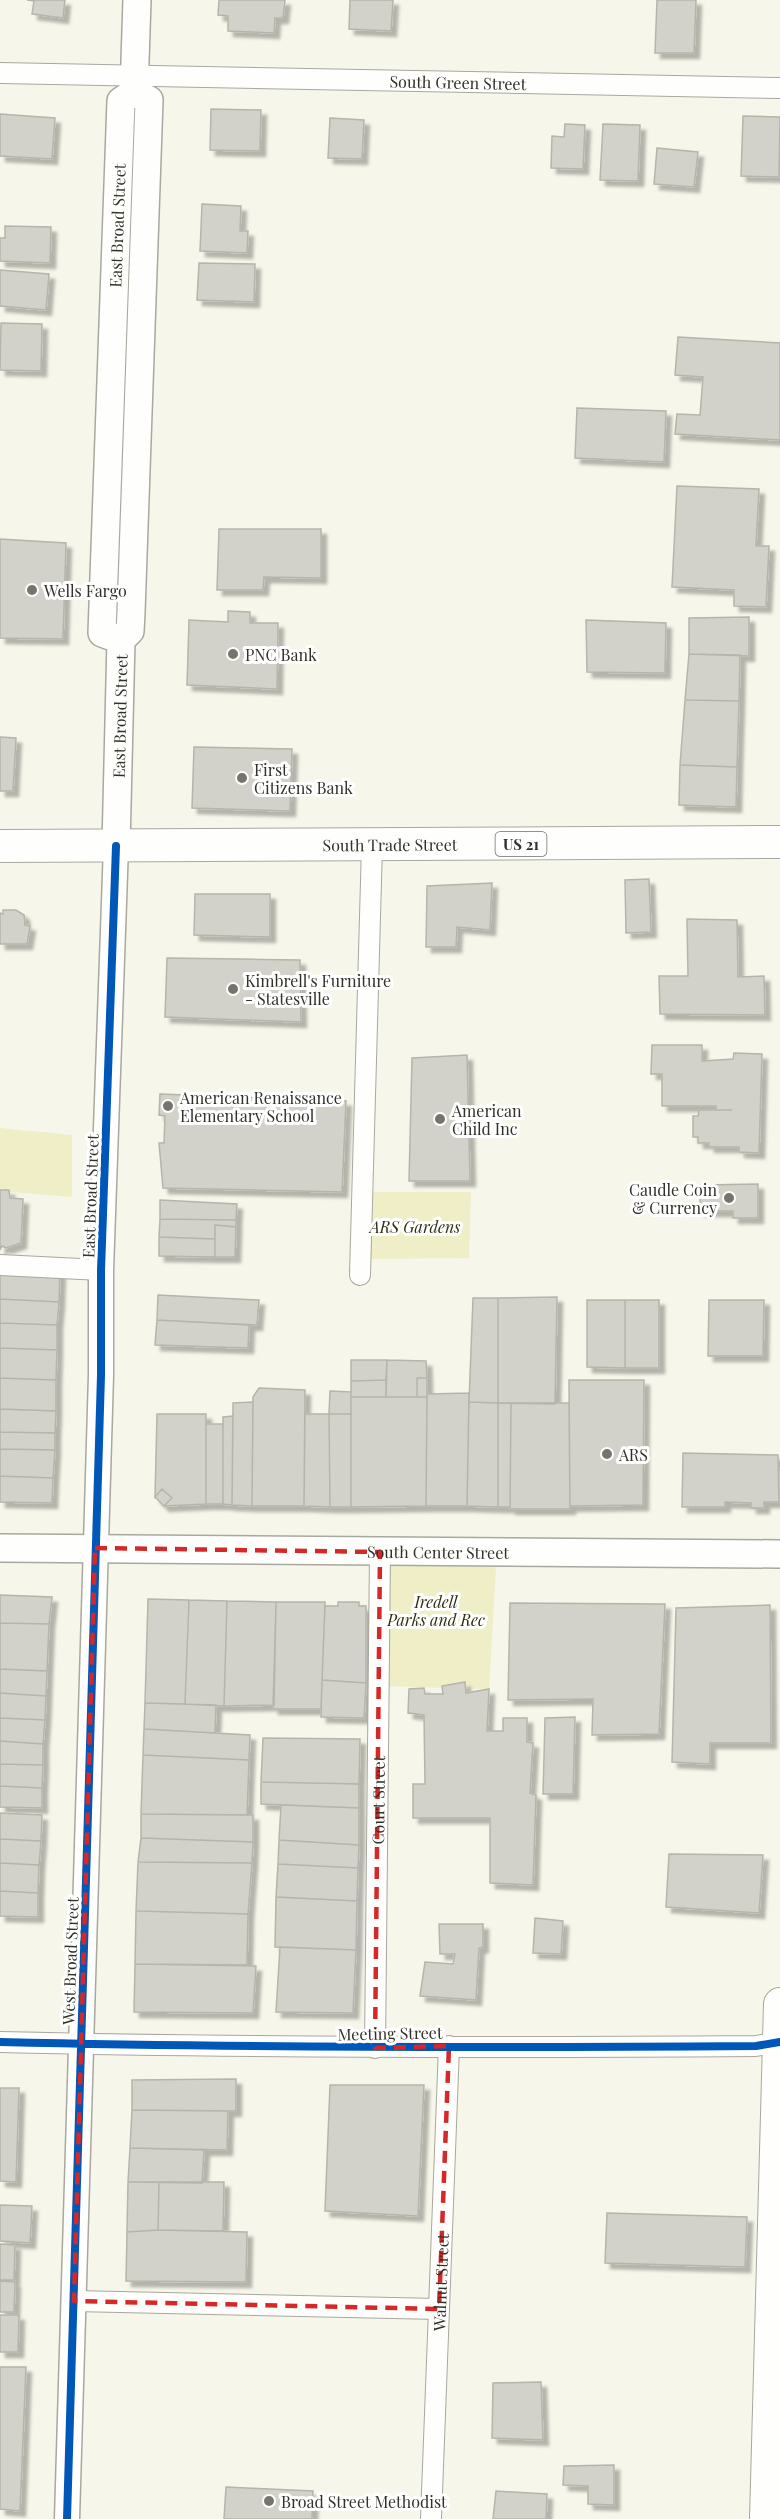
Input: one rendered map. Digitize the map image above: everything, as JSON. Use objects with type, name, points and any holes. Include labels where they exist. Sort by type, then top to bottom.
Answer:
[{"type":"main road","name":"East Broad Street","points":[[121,640],[102,633],[121,101],[134,83],[137,0]]},
{"type":"main road","name":"East Broad Street","points":[[116,846],[121,640],[130,631],[149,100],[134,83]]},
{"type":"main road","points":[[110,416],[138,416]]},
{"type":"main road","name":"South Trade Street","points":[[0,846],[780,842]]},
{"type":"main road","name":"South Center Street","points":[[0,1548],[780,1554]]},
{"type":"main road","points":[[771,2516],[780,2004]]},
{"type":"street","name":"South Green Street","points":[[0,73],[134,83],[780,88]]},
{"type":"street","points":[[360,1275],[372,845]]},
{"type":"street","name":"East Broad Street","points":[[95,1548],[101,1375],[101,1270],[116,846]]},
{"type":"street","points":[[0,1265],[101,1270]]},
{"type":"street","name":"West Broad Street","points":[[68,2519],[95,1548]]},
{"type":"street","name":"Court Street","points":[[375,2048],[380,1552]]},
{"type":"street","name":"Meeting Street","points":[[0,2042],[375,2048],[756,2046],[779,2042]]},
{"type":"street","name":"Walnut Street","points":[[431,2519],[449,2046]]},
{"type":"street","points":[[74,2301],[439,2309]]},
{"type":"highlighted area","points":[[95,1548],[380,1552],[375,2048],[449,2046],[439,2309],[74,2301]]},
{"type":"green space","points":[[0,1128],[72,1135],[72,1197],[0,1191]]},
{"type":"green space","name":"ARS Gardens","points":[[362,1192],[471,1192],[469,1258],[360,1259]]},
{"type":"green space","name":"Iredell Parks and Rec","points":[[497,1551],[489,1689],[377,1686],[380,1552]]},
{"type":"building","points":[[27,0],[65,0],[63,18],[32,14],[34,1]]},
{"type":"building","points":[[219,0],[285,0],[283,18],[275,18],[274,33],[228,31],[228,16],[218,15]]},
{"type":"building","points":[[350,0],[393,0],[391,31],[349,29]]},
{"type":"building","points":[[657,0],[696,0],[694,53],[655,53]]},
{"type":"building","points":[[211,109],[261,110],[260,151],[210,150]]},
{"type":"building","points":[[0,114],[55,118],[52,159],[0,156]]},
{"type":"building","points":[[743,116],[780,117],[779,177],[741,176]]},
{"type":"building","points":[[330,118],[364,120],[362,159],[328,158]]},
{"type":"building","points":[[565,124],[585,125],[583,169],[551,168],[552,136],[564,137]]},
{"type":"building","points":[[603,124],[640,125],[638,181],[600,180]]},
{"type":"building","points":[[657,148],[698,152],[694,187],[654,184]]},
{"type":"building","points":[[202,204],[241,206],[240,231],[248,231],[247,253],[200,251]]},
{"type":"building","points":[[5,226],[51,227],[50,263],[0,261],[0,238],[5,238]]},
{"type":"building","points":[[199,263],[255,264],[254,302],[197,300]]},
{"type":"building","points":[[0,270],[49,274],[46,310],[0,306]]},
{"type":"building","points":[[1,323],[42,324],[41,371],[0,370]]},
{"type":"building","points":[[678,337],[780,343],[780,440],[675,434],[677,414],[700,415],[703,377],[675,375]]},
{"type":"building","points":[[577,408],[666,411],[664,462],[575,458]]},
{"type":"building","points":[[677,486],[759,489],[756,546],[769,546],[766,607],[734,606],[734,590],[672,587]]},
{"type":"building","points":[[219,529],[321,529],[321,578],[264,577],[263,590],[217,590]]},
{"type":"building","name":"Wells Fargo","points":[[0,539],[66,543],[63,639],[0,638]]},
{"type":"building","name":"PNC Bank","points":[[228,611],[250,612],[250,623],[278,623],[277,689],[187,685],[189,620],[228,622]]},
{"type":"building","points":[[749,617],[749,656],[689,654],[689,618]]},
{"type":"building","points":[[586,620],[666,623],[665,673],[587,672]]},
{"type":"building","points":[[689,654],[740,655],[739,701],[685,700]]},
{"type":"building","points":[[685,700],[739,701],[737,767],[680,765]]},
{"type":"building","points":[[0,737],[16,738],[13,791],[0,791]]},
{"type":"building","name":"First Citizens Bank","points":[[194,747],[292,749],[290,811],[192,808]]},
{"type":"building","points":[[680,765],[737,767],[736,807],[679,805]]},
{"type":"building","points":[[649,879],[651,932],[626,933],[625,880]]},
{"type":"building","points":[[492,883],[490,930],[457,927],[456,947],[426,947],[427,886]]},
{"type":"building","points":[[195,894],[270,894],[270,937],[194,935]]},
{"type":"building","points":[[3,910],[16,910],[24,915],[25,925],[30,926],[27,944],[0,944],[0,913],[3,914]]},
{"type":"building","points":[[687,919],[737,920],[738,977],[764,976],[765,1015],[660,1014],[659,976],[688,976]]},
{"type":"building","name":"Kimbrell's Furniture - Statesville","points":[[167,958],[300,960],[301,1022],[165,1017]]},
{"type":"building","points":[[652,1045],[702,1045],[702,1061],[733,1059],[734,1053],[762,1054],[759,1153],[739,1152],[739,1147],[709,1147],[709,1143],[698,1143],[698,1137],[693,1137],[693,1116],[698,1116],[699,1110],[716,1110],[716,1106],[662,1106],[662,1074],[651,1074]]},
{"type":"building","name":"American Child Inc","points":[[467,1055],[470,1181],[409,1181],[412,1058]]},
{"type":"building","points":[[160,1094],[346,1101],[342,1192],[163,1188],[159,1143],[164,1143],[165,1116],[159,1115]]},
{"type":"building","name":"Caudle Coin & Currency","points":[[758,1184],[758,1218],[733,1218],[733,1211],[700,1211],[700,1185]]},
{"type":"building","points":[[0,1190],[9,1190],[10,1198],[23,1199],[21,1243],[6,1248],[2,1246],[0,1250]]},
{"type":"building","points":[[160,1200],[237,1204],[236,1220],[160,1219]]},
{"type":"building","points":[[160,1219],[236,1220],[236,1227],[215,1225],[215,1239],[159,1237]]},
{"type":"building","points":[[215,1225],[236,1227],[235,1257],[215,1257]]},
{"type":"building","points":[[159,1237],[215,1239],[215,1257],[159,1256]]},
{"type":"building","points":[[0,1268],[60,1271],[59,1302],[0,1299]]},
{"type":"building","points":[[158,1295],[259,1300],[257,1325],[157,1320]]},
{"type":"building","points":[[557,1297],[555,1404],[498,1403],[498,1298]]},
{"type":"building","points":[[473,1298],[498,1298],[498,1403],[469,1402]]},
{"type":"building","points":[[0,1299],[59,1302],[57,1325],[0,1323]]},
{"type":"building","points":[[587,1300],[625,1300],[625,1368],[587,1367]]},
{"type":"building","points":[[625,1300],[659,1300],[659,1368],[625,1368]]},
{"type":"building","points":[[709,1300],[764,1300],[763,1356],[708,1356]]},
{"type":"building","points":[[157,1320],[249,1325],[248,1348],[155,1345]]},
{"type":"building","points":[[0,1323],[57,1325],[57,1350],[0,1348]]},
{"type":"building","points":[[0,1348],[57,1350],[56,1380],[0,1378]]},
{"type":"building","points":[[351,1360],[387,1360],[386,1380],[351,1381]]},
{"type":"building","points":[[387,1360],[426,1361],[427,1378],[417,1378],[417,1397],[386,1397]]},
{"type":"building","points":[[0,1378],[56,1380],[56,1411],[0,1409]]},
{"type":"building","points":[[417,1378],[427,1378],[427,1397],[417,1397]]},
{"type":"building","points":[[386,1380],[386,1397],[351,1397],[351,1381]]},
{"type":"building","name":"ARS","points":[[569,1380],[644,1380],[643,1505],[570,1506]]},
{"type":"building","points":[[259,1388],[305,1390],[304,1506],[252,1506],[253,1397]]},
{"type":"building","points":[[330,1391],[351,1392],[351,1414],[329,1414]]},
{"type":"building","points":[[469,1393],[467,1506],[426,1506],[427,1394]]},
{"type":"building","points":[[351,1397],[427,1397],[426,1506],[351,1507]]},
{"type":"building","points":[[253,1402],[252,1506],[232,1505],[233,1403]]},
{"type":"building","points":[[469,1402],[498,1403],[498,1507],[467,1506]]},
{"type":"building","points":[[498,1403],[511,1403],[510,1507],[498,1507]]},
{"type":"building","points":[[511,1403],[569,1403],[570,1509],[510,1509]]},
{"type":"building","points":[[0,1409],[56,1411],[55,1433],[0,1432]]},
{"type":"building","points":[[157,1414],[206,1414],[206,1504],[164,1506],[172,1498],[162,1489],[155,1497]]},
{"type":"building","points":[[305,1414],[329,1414],[330,1507],[304,1506]]},
{"type":"building","points":[[329,1414],[351,1414],[351,1507],[330,1507]]},
{"type":"building","points":[[233,1416],[232,1505],[223,1504],[223,1417]]},
{"type":"building","points":[[206,1424],[223,1424],[223,1504],[206,1504]]},
{"type":"building","points":[[0,1432],[55,1433],[55,1450],[0,1449]]},
{"type":"building","points":[[0,1449],[55,1450],[53,1478],[0,1476]]},
{"type":"building","points":[[683,1453],[778,1455],[779,1502],[764,1502],[764,1508],[751,1508],[751,1503],[725,1502],[725,1507],[682,1507]]},
{"type":"building","points":[[0,1476],[53,1478],[52,1503],[0,1502]]},
{"type":"building","points":[[162,1489],[172,1498],[164,1506],[155,1497]]},
{"type":"building","points":[[0,1595],[52,1597],[49,1624],[0,1623]]},
{"type":"building","points":[[148,1599],[189,1600],[185,1704],[145,1703]]},
{"type":"building","points":[[189,1600],[227,1601],[224,1706],[185,1704]]},
{"type":"building","points":[[227,1601],[276,1602],[274,1705],[224,1706]]},
{"type":"building","points":[[276,1602],[325,1602],[321,1709],[273,1709]]},
{"type":"building","points":[[338,1602],[359,1602],[359,1606],[366,1606],[366,1683],[322,1680],[325,1606],[338,1606]]},
{"type":"building","points":[[510,1603],[665,1604],[659,1734],[592,1735],[593,1699],[508,1700]]},
{"type":"building","points":[[770,1605],[771,1743],[710,1743],[710,1764],[672,1762],[676,1608]]},
{"type":"building","points":[[0,1623],[49,1624],[47,1671],[0,1669]]},
{"type":"building","points":[[0,1669],[47,1671],[46,1696],[0,1693]]},
{"type":"building","points":[[322,1680],[366,1683],[364,1718],[321,1717]]},
{"type":"building","points":[[465,1682],[466,1693],[489,1689],[487,1731],[503,1731],[503,1718],[527,1718],[527,1742],[533,1743],[530,1793],[536,1795],[533,1885],[490,1883],[490,1818],[413,1818],[413,1784],[425,1784],[424,1715],[408,1713],[409,1689],[424,1688],[425,1694],[443,1694],[442,1686]]},
{"type":"building","points":[[0,1693],[46,1696],[45,1720],[0,1718]]},
{"type":"building","points":[[145,1703],[216,1705],[215,1733],[144,1729]]},
{"type":"building","points":[[575,1717],[573,1794],[543,1794],[545,1718]]},
{"type":"building","points":[[0,1718],[45,1720],[43,1744],[0,1741]]},
{"type":"building","points":[[144,1729],[250,1735],[249,1760],[143,1755]]},
{"type":"building","points":[[263,1738],[360,1739],[359,1784],[261,1782]]},
{"type":"building","points":[[0,1741],[43,1744],[43,1765],[0,1764]]},
{"type":"building","points":[[143,1755],[249,1760],[247,1815],[141,1814]]},
{"type":"building","points":[[0,1764],[43,1765],[42,1788],[0,1786]]},
{"type":"building","points":[[261,1782],[359,1784],[359,1808],[261,1804]]},
{"type":"building","points":[[0,1786],[42,1788],[42,1808],[0,1807]]},
{"type":"building","points":[[281,1805],[359,1808],[359,1845],[279,1840]]},
{"type":"building","points":[[0,1813],[42,1815],[41,1841],[0,1839]]},
{"type":"building","points":[[141,1814],[253,1815],[253,1842],[141,1838]]},
{"type":"building","points":[[141,1838],[253,1842],[252,1863],[138,1862]]},
{"type":"building","points":[[0,1839],[41,1841],[39,1865],[0,1863]]},
{"type":"building","points":[[279,1840],[359,1845],[358,1868],[278,1864]]},
{"type":"building","points":[[669,1854],[763,1855],[759,1913],[666,1907]]},
{"type":"building","points":[[138,1862],[252,1863],[248,1914],[136,1911]]},
{"type":"building","points":[[0,1863],[39,1865],[38,1893],[0,1891]]},
{"type":"building","points":[[278,1864],[358,1868],[357,1901],[276,1897]]},
{"type":"building","points":[[0,1891],[38,1893],[38,1917],[0,1916]]},
{"type":"building","points":[[276,1897],[357,1901],[356,1950],[275,1947]]},
{"type":"building","points":[[136,1911],[248,1914],[247,1965],[135,1964]]},
{"type":"building","points":[[535,1918],[563,1921],[561,1954],[533,1953]]},
{"type":"building","points":[[439,1924],[483,1924],[483,1947],[479,1948],[476,2000],[420,1996],[425,1962],[453,1964],[455,1954],[440,1954]]},
{"type":"building","points":[[280,1947],[356,1950],[353,2013],[276,2012]]},
{"type":"building","points":[[135,1964],[256,1966],[253,2013],[134,2012]]},
{"type":"building","points":[[236,2079],[236,2111],[132,2110],[132,2080]]},
{"type":"building","points":[[330,2085],[424,2085],[418,2216],[325,2211]]},
{"type":"building","points":[[0,2088],[19,2088],[16,2182],[0,2181]]},
{"type":"building","points":[[132,2110],[228,2111],[227,2150],[130,2148]]},
{"type":"building","points":[[130,2148],[204,2150],[202,2183],[128,2182]]},
{"type":"building","points":[[128,2182],[159,2182],[158,2230],[127,2232]]},
{"type":"building","points":[[159,2182],[224,2182],[223,2231],[158,2230]]},
{"type":"building","points":[[0,2205],[32,2206],[30,2243],[0,2241]]},
{"type":"building","points":[[607,2213],[747,2217],[745,2267],[605,2263]]},
{"type":"building","points":[[158,2230],[247,2232],[246,2282],[126,2281],[127,2232]]},
{"type":"building","points":[[0,2244],[15,2245],[14,2280],[0,2280]]},
{"type":"building","points":[[0,2281],[15,2282],[14,2312],[0,2312]]},
{"type":"building","points":[[0,2315],[19,2315],[18,2352],[0,2352]]},
{"type":"building","points":[[0,2367],[26,2367],[20,2511],[0,2509]]},
{"type":"building","points":[[541,2382],[543,2440],[492,2438],[493,2383]]},
{"type":"building","points":[[614,2465],[614,2505],[588,2504],[588,2486],[563,2485],[564,2466]]},
{"type":"building","name":"Broad Street Methodist","points":[[226,2487],[313,2491],[312,2519],[224,2519]]},
{"type":"building","points":[[496,2491],[547,2494],[546,2519],[493,2519]]},
{"type":"cycle path","points":[[67,2519],[101,1375],[101,1270],[116,846]]},
{"type":"cycle path","points":[[0,2042],[472,2047],[756,2046],[780,2042]]},
{"type":"place","name":"Wells Fargo","points":[[32,590]]},
{"type":"place","name":"PNC Bank","points":[[233,654]]},
{"type":"place","name":"First Citizens Bank","points":[[242,778]]},
{"type":"place","name":"Kimbrell's Furniture - Statesville","points":[[233,989]]},
{"type":"place","name":"American Renaissance Elementary School","points":[[168,1106]]},
{"type":"place","name":"American Child Inc","points":[[440,1119]]},
{"type":"place","name":"Caudle Coin & Currency","points":[[729,1198]]},
{"type":"place","name":"ARS","points":[[607,1454]]},
{"type":"place","name":"Broad Street Methodist","points":[[269,2501]]}]
